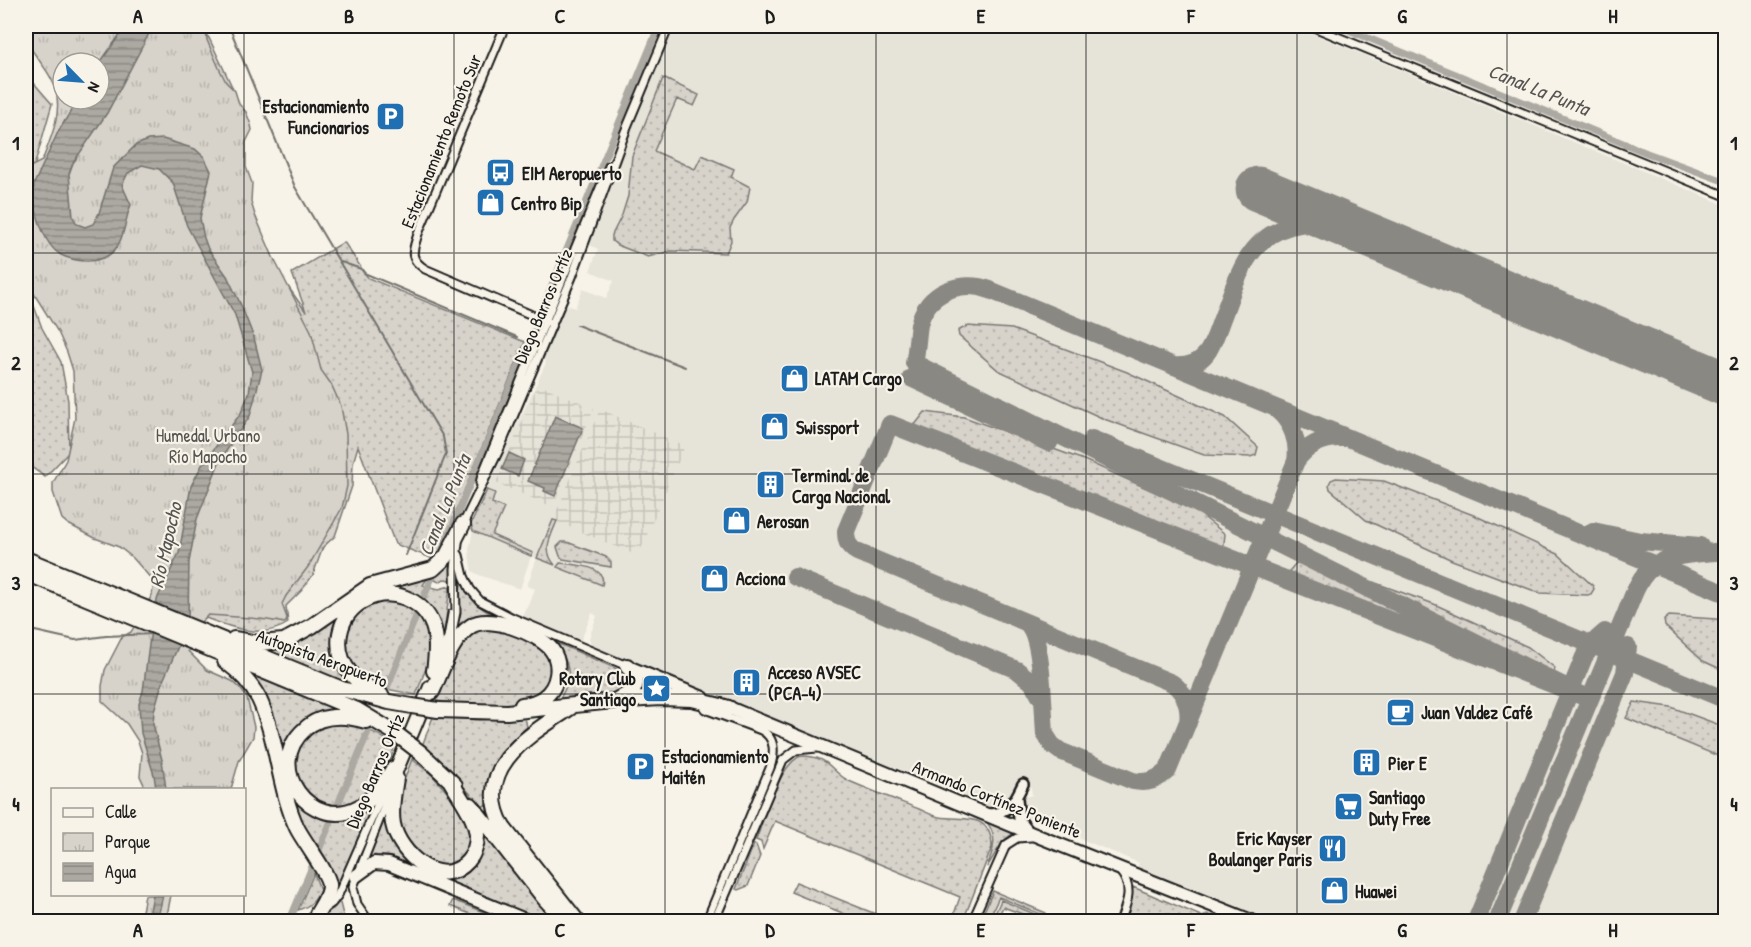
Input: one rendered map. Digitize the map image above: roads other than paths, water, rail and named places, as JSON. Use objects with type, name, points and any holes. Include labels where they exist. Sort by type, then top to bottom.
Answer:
[{"type":"highway","points":[[210,635],[258,643],[284,640],[312,626],[346,600],[370,586],[431,570],[443,561],[454,546],[463,524]]},
{"type":"highway","name":"Autopista Aeropuerto","points":[[26,559],[342,689],[409,706],[485,713],[660,698],[692,699],[729,708]]},
{"type":"highway","name":"Autopista Aeropuerto","points":[[26,575],[357,710],[390,730],[421,753],[450,780],[544,898],[566,921]]},
{"type":"highway","points":[[409,706],[376,692],[351,675],[341,656],[339,636],[351,611],[370,597],[383,594],[396,595],[419,607],[435,632],[434,671]]},
{"type":"highway","points":[[432,692],[459,638],[476,623],[494,621],[535,637],[545,644],[553,652],[557,663],[557,676],[549,693],[535,702],[485,713]]},
{"type":"highway","points":[[206,649],[241,674],[258,698],[267,721],[288,804],[298,828],[327,878],[329,887],[327,896],[311,918]]},
{"type":"highway","points":[[613,701],[628,695],[636,686],[636,676],[627,666]]},
{"type":"highway","name":"Armando Cortínez Poniente","points":[[627,666],[1036,835],[1253,921]]},
{"type":"highway","points":[[574,705],[534,732],[511,752],[499,773],[495,799],[503,827],[578,921]]},
{"type":"highway","points":[[390,730],[348,717],[330,716],[318,720],[308,726],[295,740],[288,765],[293,786],[307,802],[319,809],[335,812],[355,809],[367,801],[395,773]]},
{"type":"highway","points":[[395,773],[392,818],[400,842],[407,853],[418,863],[443,873],[455,870],[464,864],[474,851],[477,841],[474,825],[450,780]]},
{"type":"highway","points":[[356,876],[374,863],[389,864],[530,921]]},
{"type":"street","name":"Estacionamiento Remoto Sur","points":[[505,26],[418,234],[412,254],[414,261],[432,272],[549,323]]},
{"type":"street","name":"Diego Barros Ortíz","points":[[463,524],[500,448],[669,26]]},
{"type":"street","points":[[1311,26],[1725,196]]},
{"type":"street","name":"Diego Barros Ortíz","points":[[311,918],[338,895],[432,692],[455,626],[457,600],[454,546]]},
{"type":"street","points":[[454,546],[470,589],[480,602],[627,666]]},
{"type":"street","name":"Diego Barros Ortíz","points":[[368,921],[360,909],[353,887],[448,637],[456,582]]},
{"type":"street","points":[[660,698],[720,713],[747,723],[767,733],[774,746],[770,768],[706,921]]},
{"type":"street","points":[[714,921],[783,760],[796,750],[825,748]]},
{"type":"street","points":[[988,814],[1004,811],[1012,806],[1023,784]]},
{"type":"street","points":[[1017,798],[1019,819],[1036,835]]},
{"type":"street","points":[[972,921],[1006,845],[1017,838],[1036,835]]},
{"type":"street","points":[[1112,864],[1123,874],[1129,889],[1128,900],[1120,921]]},
{"type":"water","points":[[126,26],[153,26],[111,105],[111,51],[108,51]]},
{"type":"water","points":[[71,111],[108,111],[73,163],[69,174],[73,217],[77,224],[85,227],[93,224],[99,213],[113,168],[136,145],[148,140],[163,139],[195,149],[204,157],[211,171],[200,218],[204,238],[208,249],[227,276],[241,305],[254,338],[262,370],[250,416],[220,460],[197,519],[189,562],[188,624],[162,683],[154,711],[153,724],[166,788],[156,788],[141,733],[139,704],[143,691],[153,614],[158,597],[179,553],[191,486],[202,465],[241,413],[249,393],[252,372],[235,315],[187,226],[173,183],[159,169],[142,165],[128,173],[122,185],[131,205],[119,244],[110,254],[104,258],[85,261],[71,259],[54,250],[40,223],[34,184],[58,132]]},
{"type":"water","points":[[555,416],[583,428],[555,496],[544,491],[545,488],[528,481]]},
{"type":"water","points":[[509,453],[524,460],[518,476],[502,469]]},
{"type":"water","points":[[153,896],[163,896],[157,921],[148,921]]},
{"type":"waterway","points":[[229,26],[295,187],[443,437],[446,454],[406,555]]},
{"type":"waterway","name":"Canal La Punta","points":[[544,305],[659,26]]},
{"type":"waterway","name":"Canal La Punta","points":[[1339,26],[1647,153],[1726,182]]},
{"type":"waterway","points":[[341,262],[517,337]]},
{"type":"waterway","points":[[577,325],[685,367]]},
{"type":"waterway","name":"Canal La Punta","points":[[441,554],[533,332]]},
{"type":"waterway","name":"Canal La Punta","points":[[386,690],[435,570]]},
{"type":"waterway","points":[[26,632],[35,631],[75,640],[153,634]]},
{"type":"waterway","name":"Canal La Punta","points":[[289,922],[368,732]]},
{"type":"place","name":"Estacionamiento Funcionarios","points":[[390,116]]},
{"type":"place","name":"EIM Aeropuerto","points":[[501,173]]},
{"type":"place","name":"Centro Bip","points":[[490,203]]},
{"type":"place","name":"LATAM Cargo","points":[[794,378]]},
{"type":"place","name":"Swissport","points":[[775,427]]},
{"type":"place","name":"Terminal de Carga Nacional","points":[[771,485]]},
{"type":"place","name":"Aerosan","points":[[736,521]]},
{"type":"place","name":"Acciona","points":[[715,578]]},
{"type":"place","name":"Acceso AVSEC (PCA-4)","points":[[747,682]]},
{"type":"place","name":"Rotary Club Santiago","points":[[657,688]]},
{"type":"place","name":"Juan Valdez Café","points":[[1400,712]]},
{"type":"place","name":"Pier E","points":[[1367,763]]},
{"type":"place","name":"Estacionamiento Maitén","points":[[641,766]]},
{"type":"place","name":"Santiago Duty Free","points":[[1348,807]]},
{"type":"place","name":"Eric Kayser Boulanger Paris","points":[[1333,848]]},
{"type":"place","name":"Huawei","points":[[1334,891]]},
{"type":"park label","name":"Humedal Urbano Río Mapocho","points":[[208,445]]},
{"type":"water label","name":"Río Mapocho","points":[[165,545]]}]
